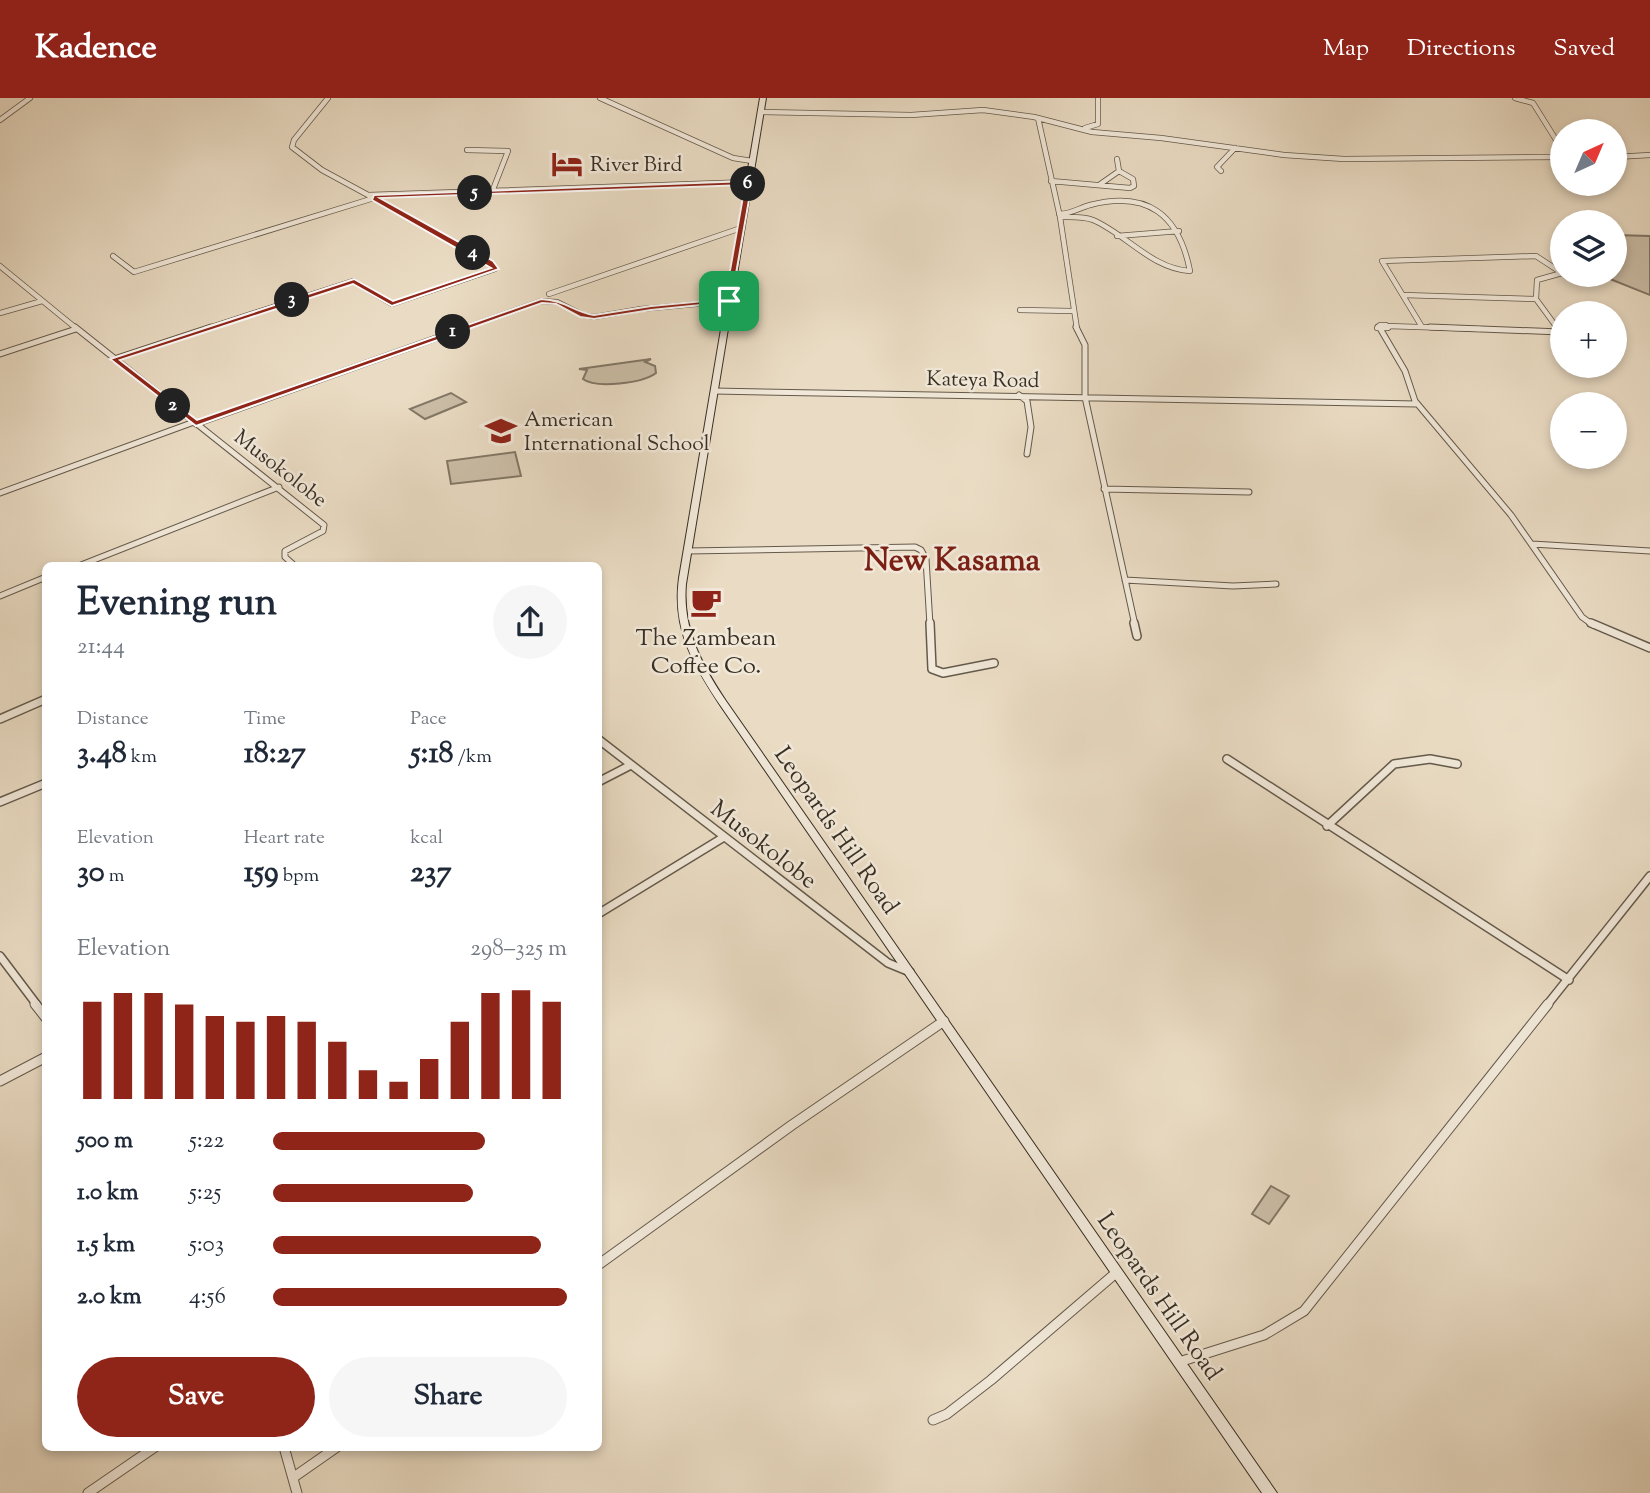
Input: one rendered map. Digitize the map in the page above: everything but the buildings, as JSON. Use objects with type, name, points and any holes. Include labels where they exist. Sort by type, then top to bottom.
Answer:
[{"type":"main road","name":"Leopards Hill Road","points":[[763,98],[687,551],[681,596],[685,636],[698,666],[1270,1493]]},
{"type":"street","points":[[0,120],[30,98]]},
{"type":"street","points":[[114,359],[354,281],[392,304],[495,269],[490,263],[337,178],[292,147],[294,140],[328,98]]},
{"type":"street","points":[[600,98],[608,99],[733,158],[752,161]]},
{"type":"street","points":[[1078,129],[1098,124],[1098,98]]},
{"type":"street","points":[[1515,98],[1533,103],[1550,130]]},
{"type":"street","points":[[760,112],[911,115],[976,110],[1038,118],[1078,129],[1284,155],[1376,161],[1550,157]]},
{"type":"street","points":[[1038,118],[1059,216],[1073,297],[1075,328],[1085,345],[1085,397],[1137,636]]},
{"type":"street","points":[[1222,171],[1217,167],[1235,148]]},
{"type":"street","points":[[467,150],[508,150],[492,192]]},
{"type":"street","points":[[1628,156],[1650,155]]},
{"type":"street","points":[[1117,159],[1119,171]]},
{"type":"street","points":[[1051,181],[1134,186],[1133,179],[1119,171]]},
{"type":"street","points":[[1098,185],[1119,171]]},
{"type":"street","points":[[113,256],[134,272],[375,197],[749,183]]},
{"type":"street","points":[[1136,202],[1163,211],[1179,231],[1190,271],[1161,261],[1090,219],[1059,216],[1094,205],[1136,202]]},
{"type":"street","points":[[549,294],[741,228]]},
{"type":"street","points":[[1116,236],[1179,231]]},
{"type":"street","points":[[1423,327],[1382,261],[1536,256],[1562,275],[1536,280],[1536,299],[1560,332],[1385,328],[1409,371],[1417,395],[1416,403],[1459,450],[1532,544],[1587,622],[1650,648]]},
{"type":"street","name":"Musokolobe","points":[[0,266],[318,519],[325,528],[285,551],[285,558],[290,562]]},
{"type":"street","points":[[1404,295],[1536,299]]},
{"type":"street","points":[[0,313],[42,301]]},
{"type":"street","points":[[0,493],[541,301],[557,302],[583,316],[594,317],[651,308],[729,301]]},
{"type":"street","points":[[1020,310],[1072,311]]},
{"type":"street","points":[[0,354],[76,329]]},
{"type":"street","name":"Kateya Road","points":[[714,391],[1416,403]]},
{"type":"street","points":[[1019,395],[1027,401],[1029,415],[1031,432],[1026,443],[1027,454]]},
{"type":"street","points":[[89,562],[279,488]]},
{"type":"street","points":[[1104,489],[1249,492]]},
{"type":"street","points":[[1532,544],[1650,551]]},
{"type":"street","points":[[687,551],[915,547],[921,550],[926,559],[932,669],[943,673],[994,663]]},
{"type":"street","points":[[0,596],[42,579]]},
{"type":"street","points":[[1125,580],[1212,586],[1276,584]]},
{"type":"street","points":[[0,719],[42,701]]},
{"type":"street","name":"Musokolobe","points":[[602,742],[888,962],[911,973]]},
{"type":"street","points":[[1327,826],[1394,764],[1430,759],[1457,764]]},
{"type":"street","points":[[1227,760],[1569,980]]},
{"type":"street","points":[[602,780],[631,765]]},
{"type":"street","points":[[0,802],[42,785]]},
{"type":"street","points":[[602,912],[724,837]]},
{"type":"street","points":[[1179,1362],[1264,1335],[1304,1311],[1650,876]]},
{"type":"street","points":[[0,956],[42,1013]]},
{"type":"street","points":[[602,1262],[792,1125],[944,1021]]},
{"type":"street","points":[[0,1081],[42,1059]]},
{"type":"street","points":[[933,1420],[960,1406],[1117,1272]]},
{"type":"street","points":[[88,1493],[149,1451]]},
{"type":"street","points":[[285,1451],[297,1493]]},
{"type":"street","points":[[294,1477],[331,1451]]},
{"type":"shaded area","points":[[1627,235],[1650,236],[1650,295],[1627,286]]},
{"type":"shaded area","points":[[651,359],[645,362],[655,366],[656,373],[641,380],[620,384],[589,382],[583,379],[587,370],[579,369]]},
{"type":"shaded area","points":[[451,393],[466,402],[425,419],[410,409]]},
{"type":"shaded area","points":[[515,452],[521,476],[451,484],[447,461]]},
{"type":"shaded area","points":[[1271,1186],[1289,1196],[1269,1224],[1252,1214]]},
{"type":"place","name":"River Bird","points":[[567,164]]},
{"type":"place","name":"American International School","points":[[501,431]]},
{"type":"place","name":"The Zambean Coffee Co.","points":[[706,602]]},
{"type":"district","name":"New Kasama","points":[[952,559]]},
{"type":"route","points":[[749,183],[729,301],[651,308],[594,317],[583,316],[557,302],[541,301],[196,424],[114,359],[354,281],[392,304],[495,269],[490,263],[375,198],[376,196],[749,183]]}]
